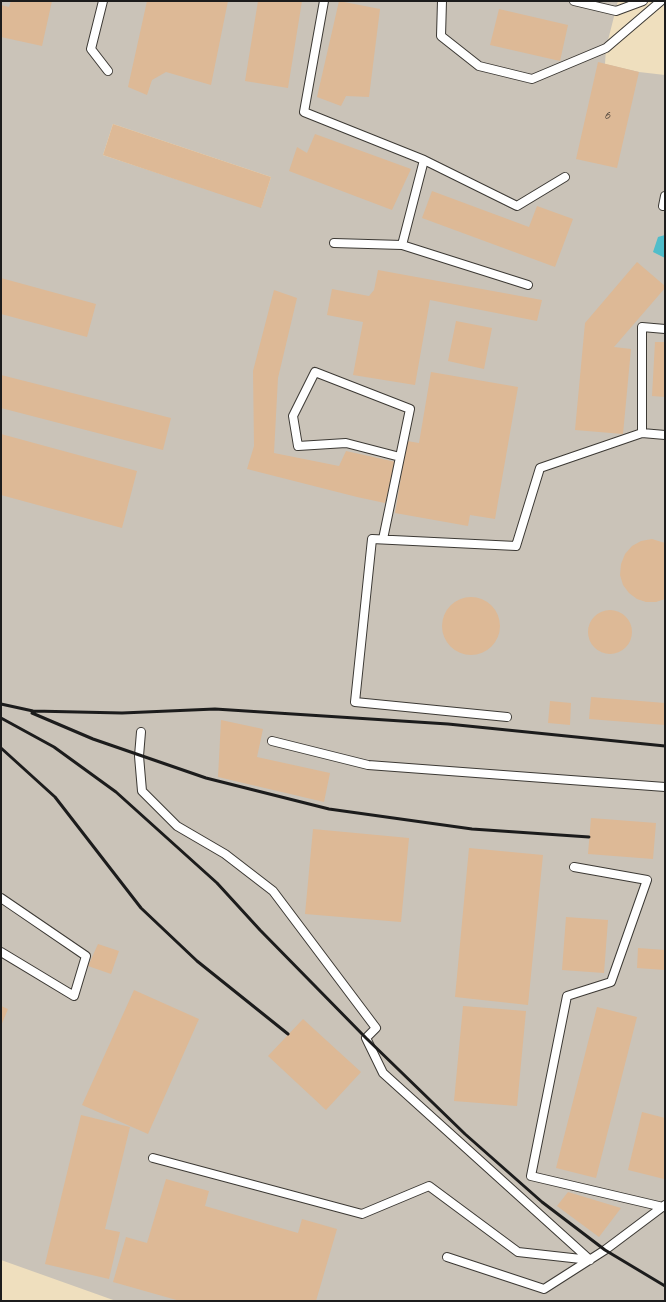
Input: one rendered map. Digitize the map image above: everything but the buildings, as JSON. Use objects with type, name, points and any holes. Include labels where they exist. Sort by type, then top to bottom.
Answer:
[{"type":"lane","points":[[103,1],[91,49],[108,71]]},
{"type":"lane","points":[[324,1],[304,112],[424,160],[517,206],[565,177]]},
{"type":"lane","points":[[442,1],[441,36],[479,66],[532,79],[606,48],[661,1]]},
{"type":"lane","points":[[574,1],[616,11],[643,1]]},
{"type":"lane","points":[[402,245],[424,160]]},
{"type":"lane","points":[[665,196],[663,206],[665,206]]},
{"type":"lane","points":[[334,243],[402,245],[528,285]]},
{"type":"lane","points":[[642,433],[642,327],[665,329]]},
{"type":"lane","points":[[383,539],[400,457],[410,408],[315,372],[293,416],[298,446],[346,443],[400,457]]},
{"type":"lane","points":[[507,717],[355,702],[372,539],[516,546],[540,468],[642,433],[665,435]]},
{"type":"lane","points":[[141,732],[139,756],[142,790],[177,826],[225,854],[272,891],[376,1028],[366,1038],[383,1073],[590,1260]]},
{"type":"lane","points":[[272,741],[368,765],[665,787]]},
{"type":"lane","points":[[574,867],[647,880],[611,982],[567,996],[530,1176],[664,1206]]},
{"type":"lane","points":[[1,898],[86,956],[74,996],[1,952]]},
{"type":"lane","points":[[153,1158],[362,1214],[429,1186],[518,1252],[590,1260]]},
{"type":"lane","points":[[447,1257],[544,1289],[605,1250],[664,1206]]},
{"type":"shaded area","points":[[1,1],[618,1],[606,48],[605,64],[639,72],[665,75],[665,1301],[116,1301],[1,1260]],"holes":[[[113,124],[271,177],[261,207],[103,155]]]},
{"type":"water","points":[[665,235],[665,258],[653,252],[658,237]]},
{"type":"railway","points":[[1,704],[33,711],[122,713],[215,709],[448,724],[665,746]]},
{"type":"railway","points":[[32,713],[93,739],[206,778],[329,809],[472,829],[589,837]]},
{"type":"railway","points":[[1,718],[54,747],[116,792],[217,883],[260,930],[366,1038],[465,1134],[542,1202],[605,1250],[665,1286]]},
{"type":"railway","points":[[1,748],[55,797],[141,908],[197,961],[288,1034]]}]
